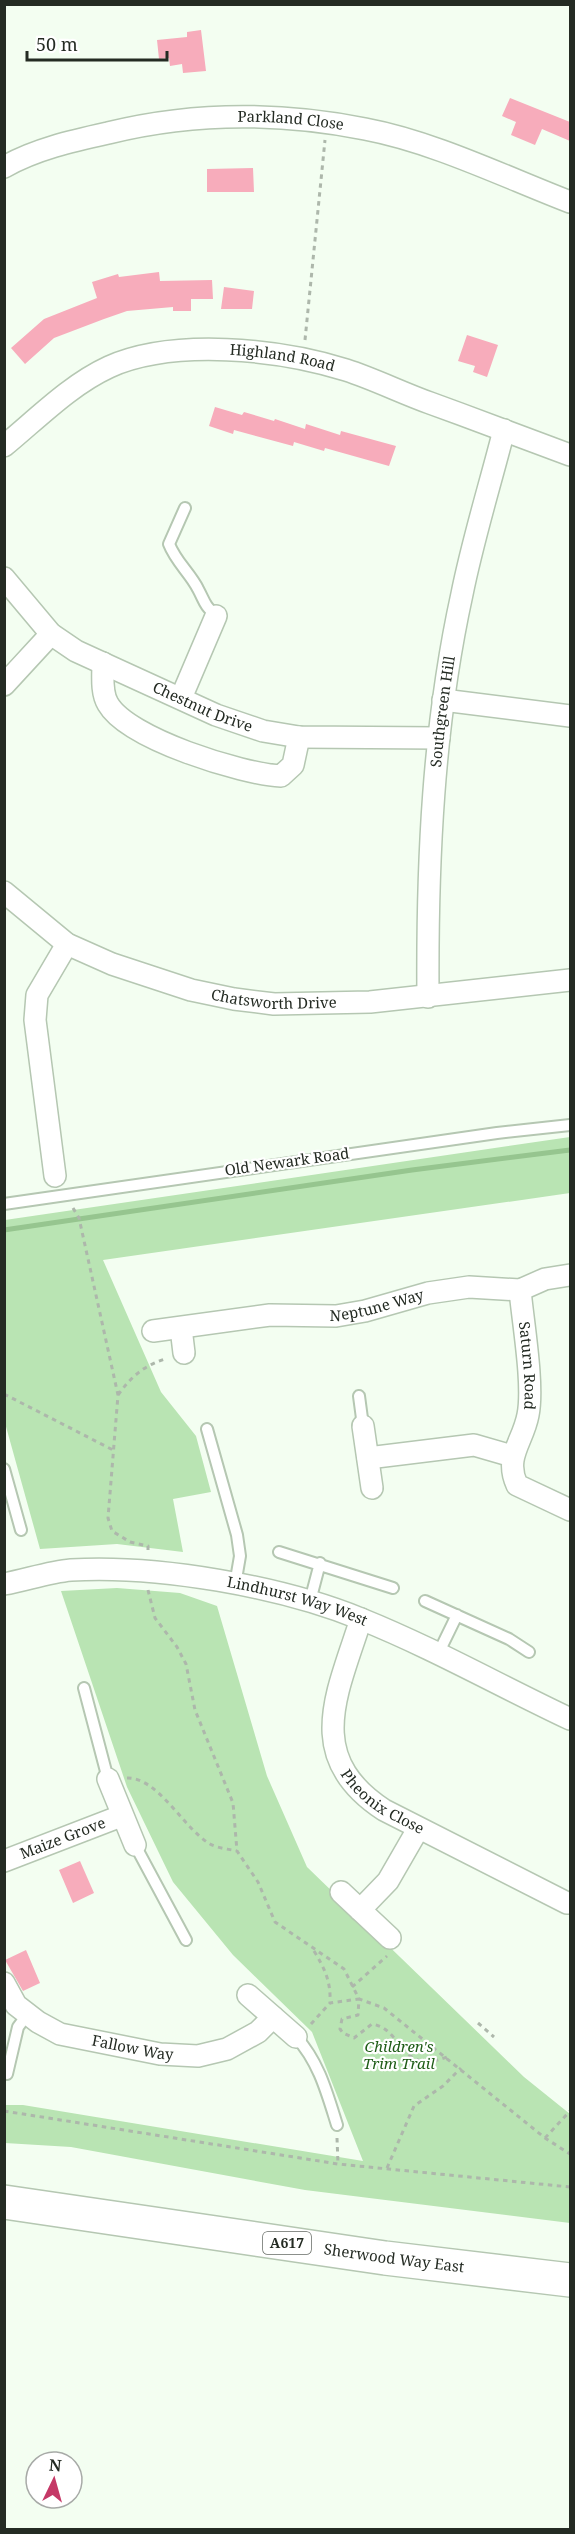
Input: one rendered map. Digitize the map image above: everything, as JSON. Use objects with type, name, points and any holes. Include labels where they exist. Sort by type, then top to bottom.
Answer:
[{"type":"highway","name":"Sherwood Way East","points":[[4,2202],[385,2258],[570,2280]]},
{"type":"street","name":"Parkland Close","points":[[4,167],[22,157],[72,141],[143,124],[208,116],[285,117],[366,129],[440,152],[570,202]]},
{"type":"street","name":"Highland Road","points":[[4,446],[78,384],[110,367],[139,357],[181,351],[222,351],[303,359],[347,370],[570,455]]},
{"type":"street","name":"Southgreen Hill","points":[[428,997],[428,919],[443,700],[462,592],[504,430]]},
{"type":"street","name":"Chestnut Drive","points":[[4,578],[51,634],[76,651],[216,715],[263,731],[299,736],[439,738]]},
{"type":"street","points":[[181,698],[216,616]]},
{"type":"street","points":[[4,685],[51,634]]},
{"type":"street","points":[[103,663],[107,703],[119,716],[184,751],[225,765],[264,775],[281,776],[293,765],[299,736]]},
{"type":"street","points":[[443,700],[570,716]]},
{"type":"street","name":"Chatsworth Drive","points":[[4,892],[68,944],[112,964],[191,990],[234,999],[274,1004],[370,1002],[570,980]]},
{"type":"street","points":[[60,1185],[35,1020],[37,995],[68,944]]},
{"type":"street","name":"Neptune Way","points":[[153,1330],[270,1315],[336,1316],[365,1311],[428,1293],[469,1287],[519,1290],[545,1279],[570,1275]]},
{"type":"street","name":"Saturn Road","points":[[512,1456],[528,1416],[530,1396],[519,1290]]},
{"type":"street","points":[[182,1328],[184,1353]]},
{"type":"street","points":[[363,1426],[372,1488]]},
{"type":"street","points":[[368,1458],[474,1445],[512,1456],[512,1474],[517,1485],[570,1510]]},
{"type":"street","name":"Lindhurst Way West","points":[[4,1584],[69,1570],[148,1571],[235,1585],[310,1601],[361,1619],[570,1719]]},
{"type":"street","name":"Pheonix Close","points":[[361,1619],[337,1694],[332,1722],[339,1766],[348,1780],[363,1797],[418,1829],[567,1903]]},
{"type":"street","name":"Maize Grove","points":[[108,1779],[120,1816],[135,1845]]},
{"type":"street","name":"Maize Grove","points":[[4,1861],[120,1816]]},
{"type":"street","points":[[360,1910],[388,1881],[418,1829]]},
{"type":"street","points":[[341,1892],[360,1910],[390,1946]]},
{"type":"street","name":"Fallow Way","points":[[4,1983],[16,2005],[27,2015],[60,2034],[160,2054],[198,2056],[227,2049],[258,2032],[273,2018]]},
{"type":"street","points":[[248,1995],[297,2037]]},
{"type":"lane","points":[[184,508],[169,544],[175,558],[198,589],[202,602],[216,616]]},
{"type":"lane","name":"Old Newark Road","points":[[4,1204],[60,1185],[570,1125]]},
{"type":"lane","points":[[359,1396],[363,1426]]},
{"type":"lane","points":[[207,1429],[237,1535],[240,1556],[235,1585]]},
{"type":"lane","points":[[4,1468],[21,1530]]},
{"type":"lane","points":[[279,1552],[320,1563],[393,1588]]},
{"type":"lane","points":[[310,1601],[320,1563]]},
{"type":"lane","points":[[425,1601],[509,1639],[529,1652]]},
{"type":"lane","points":[[438,1654],[457,1616]]},
{"type":"lane","points":[[84,1688],[108,1779]]},
{"type":"lane","points":[[135,1845],[186,1940]]},
{"type":"lane","points":[[7,2074],[18,2027],[27,2015]]},
{"type":"lane","points":[[297,2037],[309,2050],[337,2124]]},
{"type":"path","points":[[303,359],[327,123]]},
{"type":"path","points":[[60,1185],[79,1218],[118,1395],[108,1518],[112,1531],[130,1542],[148,1546],[148,1596],[155,1618],[177,1647],[186,1664],[195,1710],[233,1803],[237,1851],[258,1882],[275,1922],[345,1969],[359,1999],[358,2015],[342,2019],[340,2029],[343,2033],[354,2038],[372,2024],[381,2026],[392,2034],[400,2048],[416,2059],[435,2062],[447,2057]]},
{"type":"path","points":[[118,1395],[130,1378],[150,1364],[184,1353]]},
{"type":"path","points":[[4,1394],[113,1450]]},
{"type":"path","points":[[108,1779],[132,1778],[156,1790],[189,1827],[211,1845],[237,1851]]},
{"type":"path","points":[[352,1987],[390,1946]]},
{"type":"path","points":[[314,1950],[326,1969],[331,1988],[330,2003]]},
{"type":"path","points":[[297,2037],[330,2003],[359,1999],[384,2008],[545,2138],[570,2154]]},
{"type":"path","points":[[478,2023],[494,2037]]},
{"type":"path","points":[[387,2168],[414,2106],[443,2086],[461,2068]]},
{"type":"path","points":[[4,2110],[338,2164],[570,2187]]},
{"type":"path","points":[[545,2138],[570,2111]]},
{"type":"path","points":[[337,2124],[338,2164]]},
{"type":"green space","points":[[570,1137],[570,1193],[103,1260],[161,1392],[196,1436],[211,1492],[173,1499],[183,1552],[117,1544],[40,1549],[5,1423],[5,1220]]},
{"type":"green space","name":"Children's Trim Trail","points":[[117,1588],[180,1593],[217,1606],[267,1776],[307,1867],[524,2077],[570,2114],[570,2223],[305,2190],[71,2147],[5,2143],[4,2105],[23,2105],[363,2161],[312,2032],[233,1955],[173,1882],[127,1787],[61,1591]]},
{"type":"building","points":[[201,30],[206,71],[183,73],[182,64],[170,66],[169,58],[159,59],[157,40],[187,37],[187,32]]},
{"type":"building","points":[[510,98],[570,122],[570,141],[542,129],[535,145],[511,135],[516,122],[502,116]]},
{"type":"building","points":[[253,168],[254,192],[207,192],[207,169]]},
{"type":"building","points":[[159,272],[160,281],[212,280],[213,299],[191,299],[191,311],[173,311],[173,307],[127,311],[54,338],[25,364],[11,348],[44,319],[97,298],[92,282],[118,274],[119,277]]},
{"type":"building","points":[[224,287],[254,291],[252,309],[221,309]]},
{"type":"building","points":[[467,335],[498,345],[487,377],[473,372],[475,366],[458,361]]},
{"type":"building","points":[[215,407],[242,415],[244,412],[274,421],[275,419],[305,429],[306,424],[340,435],[341,431],[396,446],[389,466],[325,448],[324,451],[294,442],[293,446],[234,430],[233,434],[209,426]]},
{"type":"building","points":[[80,1861],[94,1893],[73,1903],[59,1870]]},
{"type":"building","points":[[26,1950],[40,1983],[23,1991],[5,1960]]},
{"type":"waterway","points":[[4,1230],[412,1170],[570,1150]]}]
